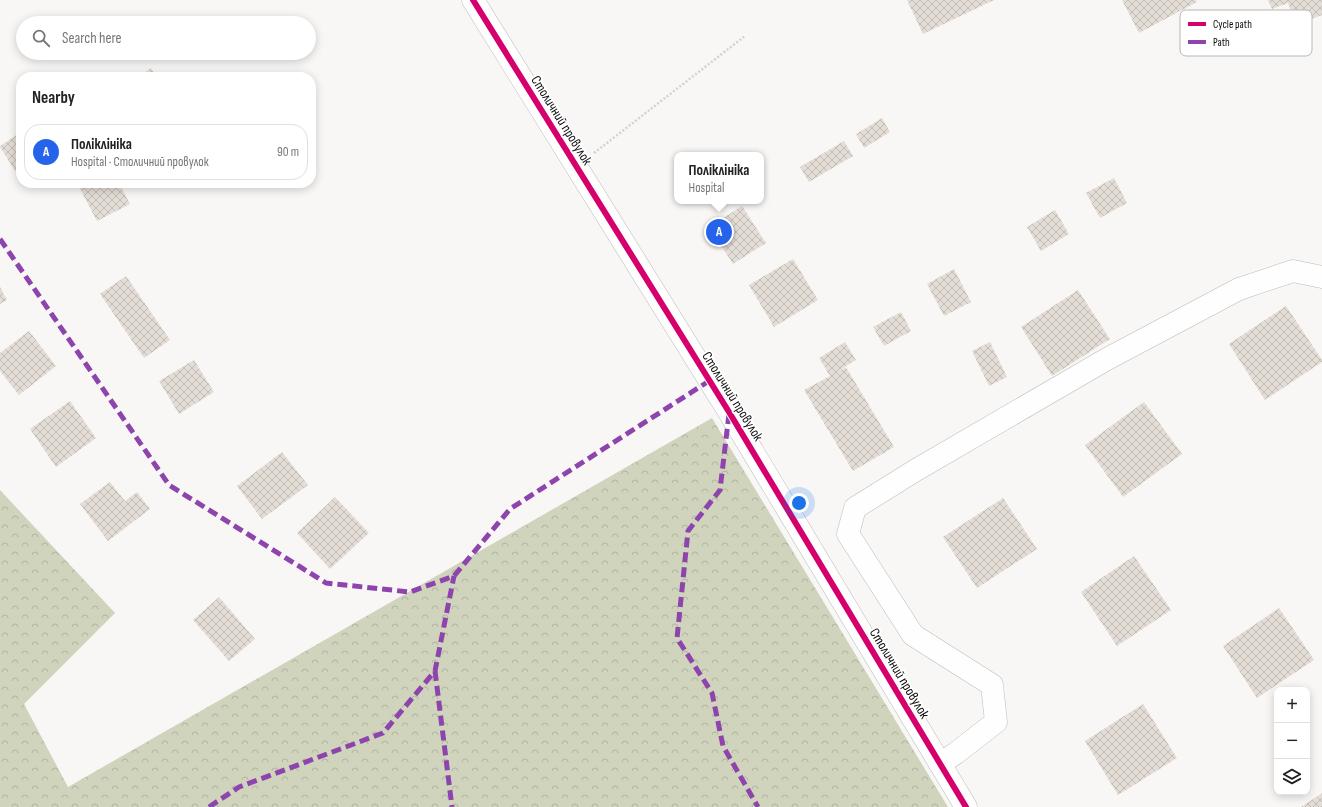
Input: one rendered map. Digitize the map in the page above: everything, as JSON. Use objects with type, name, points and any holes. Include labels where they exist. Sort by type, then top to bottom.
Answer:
[{"type":"street","name":"Столичний провулок","points":[[473,0],[729,412],[966,807]]},
{"type":"street","points":[[940,764],[996,722],[992,685],[913,635],[848,534],[855,508],[916,470],[1108,359],[1239,289],[1293,271],[1322,277]]},
{"type":"path","points":[[594,153],[745,36]]},
{"type":"green space","points":[[712,418],[948,807],[0,807],[0,490],[115,613],[24,704],[68,787]]},
{"type":"building","points":[[907,0],[994,0],[923,34]]},
{"type":"building","points":[[1122,0],[1196,0],[1197,2],[1139,33]]},
{"type":"building","points":[[1268,0],[1322,0],[1322,15],[1312,19],[1312,10],[1291,10],[1288,3],[1272,9]]},
{"type":"building","points":[[151,68],[153,72],[145,72]]},
{"type":"building","points":[[882,118],[890,132],[864,148],[856,134]]},
{"type":"building","points":[[16,135],[16,172],[0,147]]},
{"type":"building","points":[[844,141],[853,156],[809,182],[800,167]]},
{"type":"building","points":[[1114,178],[1127,203],[1100,218],[1086,193]]},
{"type":"building","points":[[80,188],[122,188],[130,204],[97,221]]},
{"type":"building","points":[[742,206],[766,243],[733,264],[709,227]]},
{"type":"building","points":[[1055,210],[1069,234],[1041,251],[1027,227]]},
{"type":"building","points":[[793,259],[818,300],[774,327],[749,285]]},
{"type":"building","points":[[954,269],[971,302],[944,316],[927,284]]},
{"type":"building","points":[[126,276],[170,340],[144,358],[100,294]]},
{"type":"building","points":[[0,287],[7,300],[0,304]]},
{"type":"building","points":[[1078,290],[1110,339],[1052,376],[1021,327]]},
{"type":"building","points":[[1286,306],[1322,362],[1265,400],[1229,344]]},
{"type":"building","points":[[901,312],[911,331],[884,346],[873,327]]},
{"type":"building","points":[[29,331],[56,366],[19,395],[0,371],[0,353]]},
{"type":"building","points":[[845,342],[856,360],[836,372],[846,367],[894,447],[853,471],[804,390],[830,376],[819,358]]},
{"type":"building","points":[[990,342],[1007,377],[989,386],[972,351]]},
{"type":"building","points":[[194,360],[214,392],[179,414],[159,381]]},
{"type":"building","points":[[70,401],[96,438],[56,467],[30,429]]},
{"type":"building","points":[[1144,402],[1182,454],[1123,497],[1085,445]]},
{"type":"building","points":[[282,452],[308,485],[262,519],[237,486]]},
{"type":"building","points":[[110,482],[125,501],[137,492],[150,509],[108,541],[80,504]]},
{"type":"building","points":[[335,497],[369,533],[330,569],[297,533]]},
{"type":"building","points":[[1003,498],[1037,549],[977,588],[943,537]]},
{"type":"building","points":[[1134,556],[1171,610],[1117,646],[1081,592]]},
{"type":"building","points":[[219,597],[255,639],[229,661],[193,620]]},
{"type":"building","points":[[1279,608],[1314,660],[1257,698],[1223,646]]},
{"type":"building","points":[[1143,704],[1177,758],[1118,795],[1085,741]]},
{"type":"building","points":[[1322,793],[1322,807],[1301,807]]},
{"type":"marked path","points":[[0,239],[169,485],[326,583],[410,592],[454,576],[510,509],[709,381]]},
{"type":"marked path","points":[[729,414],[720,490],[688,531],[677,638],[712,693],[723,746],[758,807]]},
{"type":"marked path","points":[[209,807],[239,787],[383,733],[435,671],[454,576]]},
{"type":"marked path","points":[[435,671],[452,807]]},
{"type":"cycle path","points":[[473,0],[729,412],[966,807]]},
{"type":"place","name":"Поліклініка","points":[[719,232]]}]
